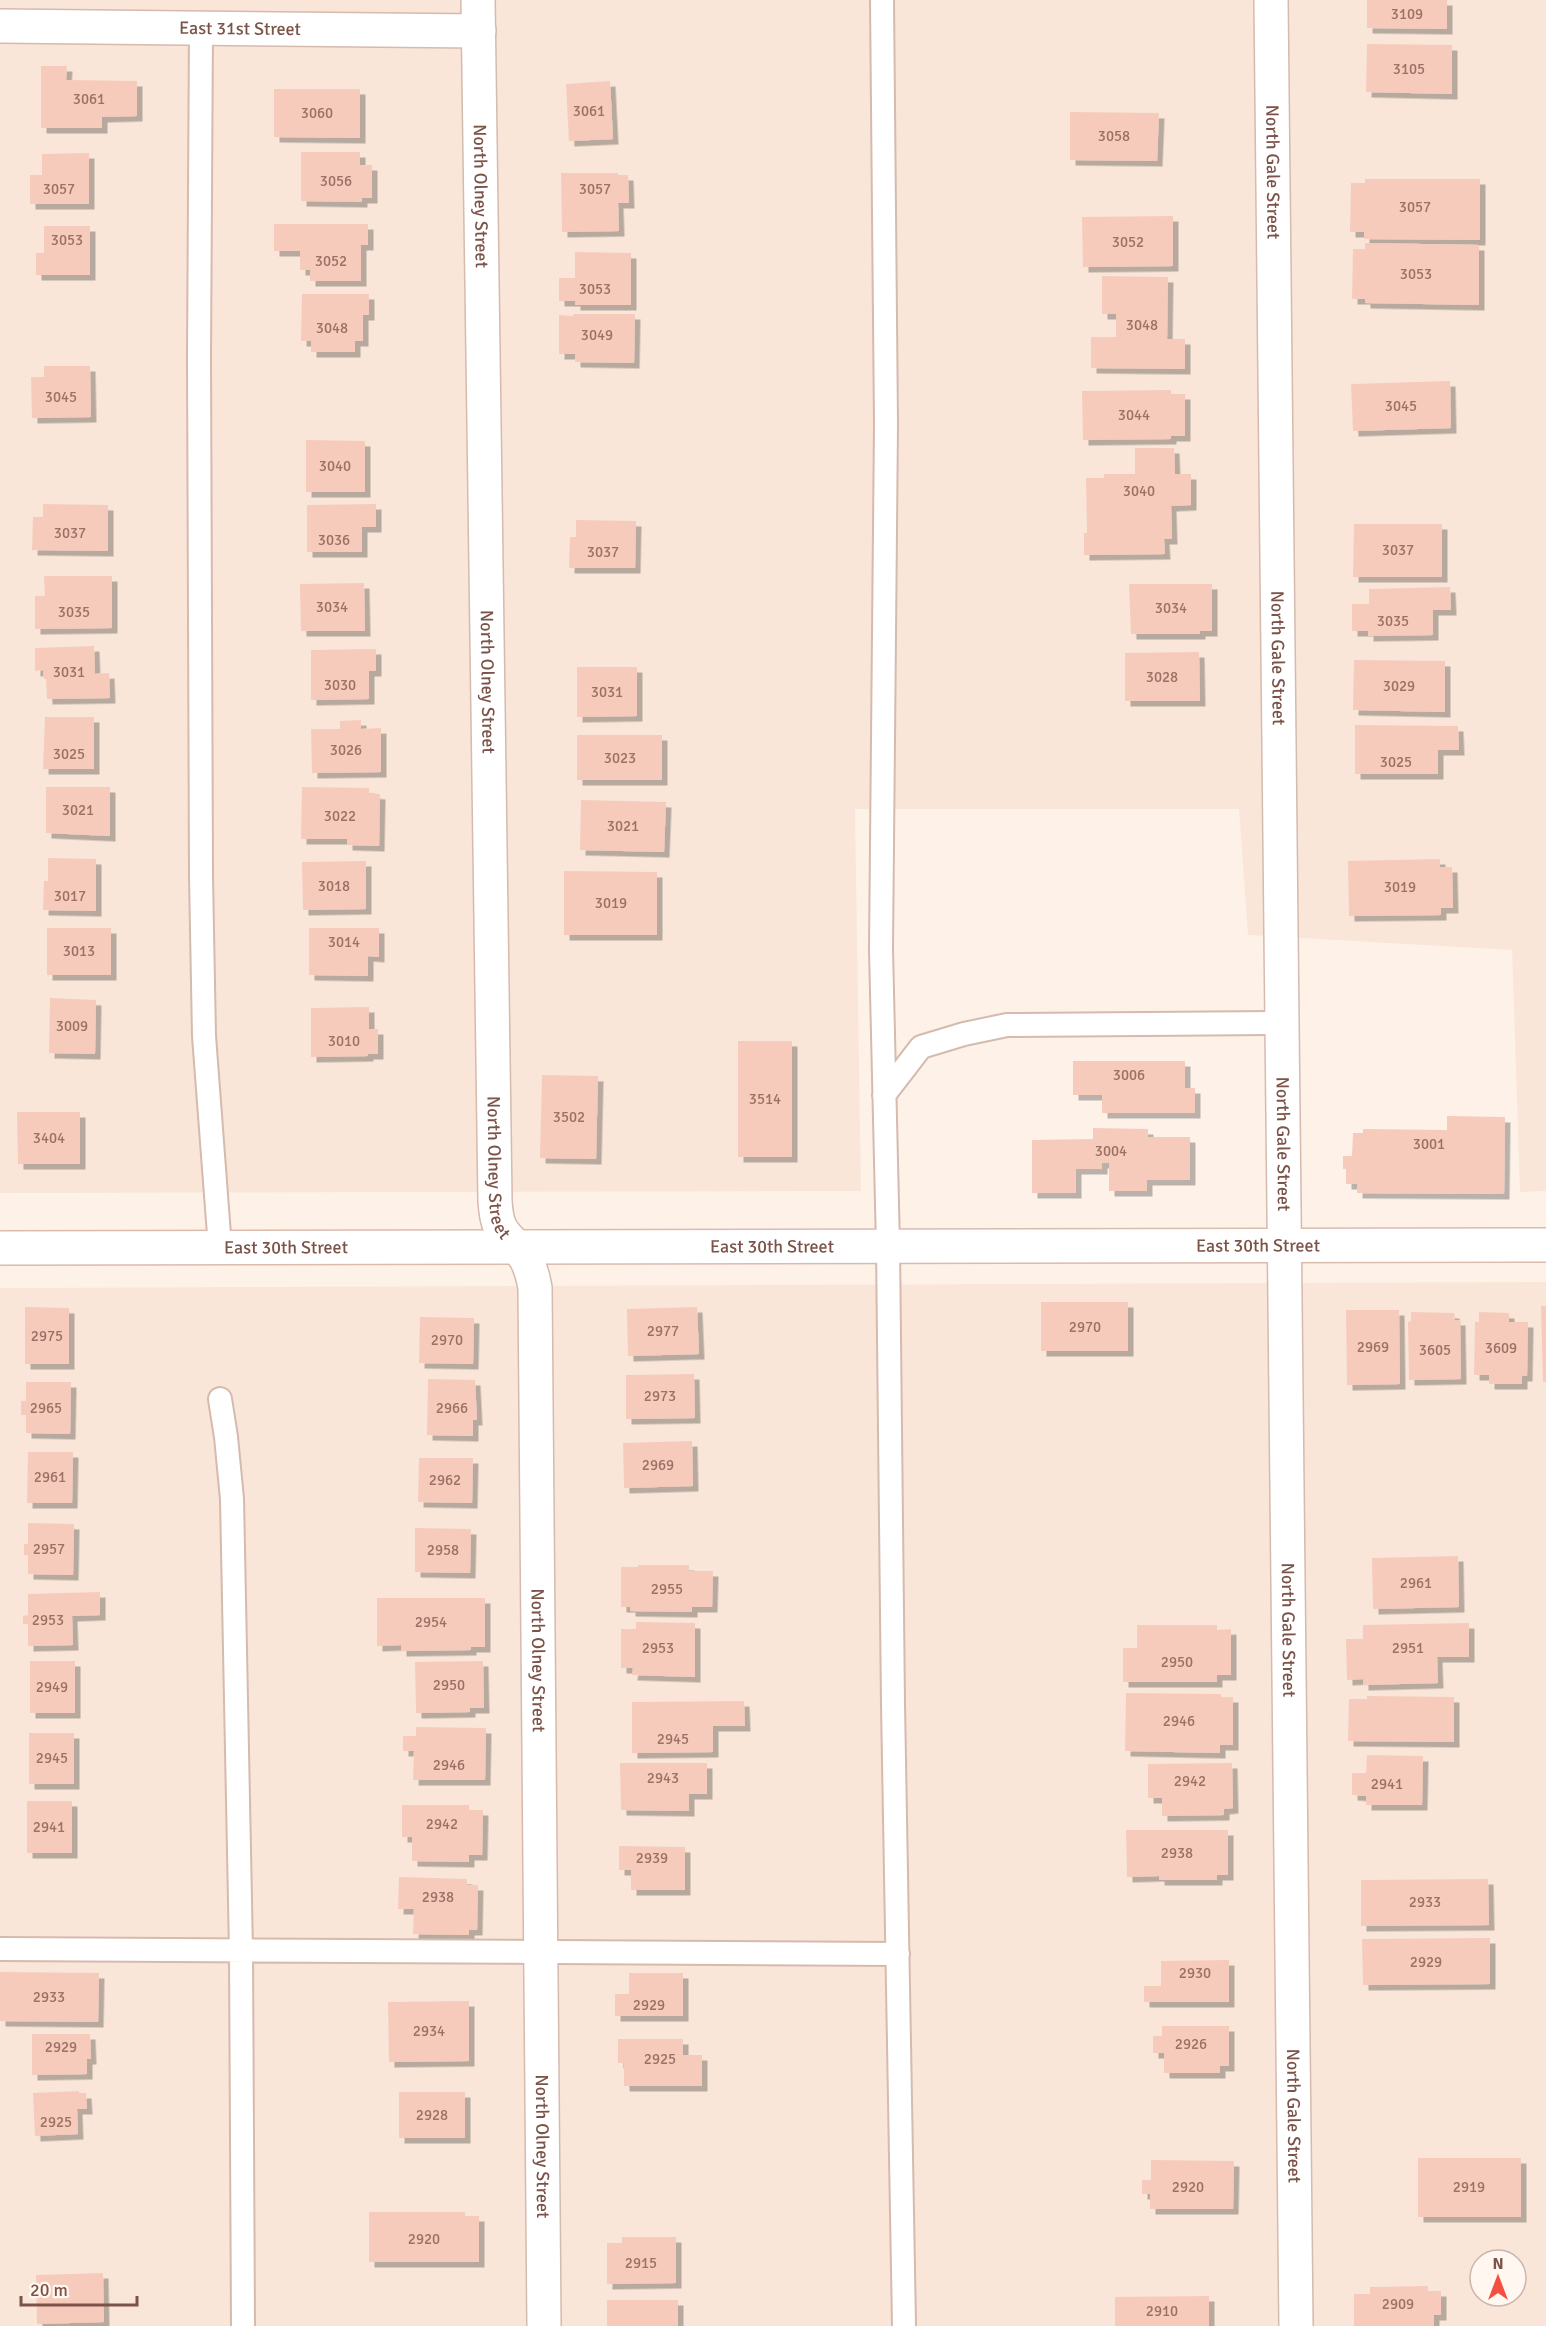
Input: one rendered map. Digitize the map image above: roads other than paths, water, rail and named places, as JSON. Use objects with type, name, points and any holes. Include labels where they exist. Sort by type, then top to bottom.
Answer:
[{"type":"street","name":"North Gale Street","points":[[1271,0],[1296,2326]]},
{"type":"street","name":"East 31st Street","points":[[0,26],[201,28],[478,15]]},
{"type":"street","name":"North Olney Street","points":[[478,15],[495,1201],[496,1216],[504,1236],[522,1254],[531,1268],[535,1288],[544,2326]]},
{"type":"street","name":"East 30th Street","points":[[0,1248],[1546,1245]]},
{"type":"lane","points":[[882,0],[886,423],[881,949],[888,1246],[904,2326]]},
{"type":"lane","points":[[201,28],[198,357],[204,1036],[220,1248]]},
{"type":"lane","points":[[884,1095],[921,1047],[964,1034],[1007,1025],[1282,1023]]},
{"type":"lane","points":[[220,1399],[232,1499],[241,1951],[243,2326]]},
{"type":"lane","points":[[0,1950],[898,1954]]}]
